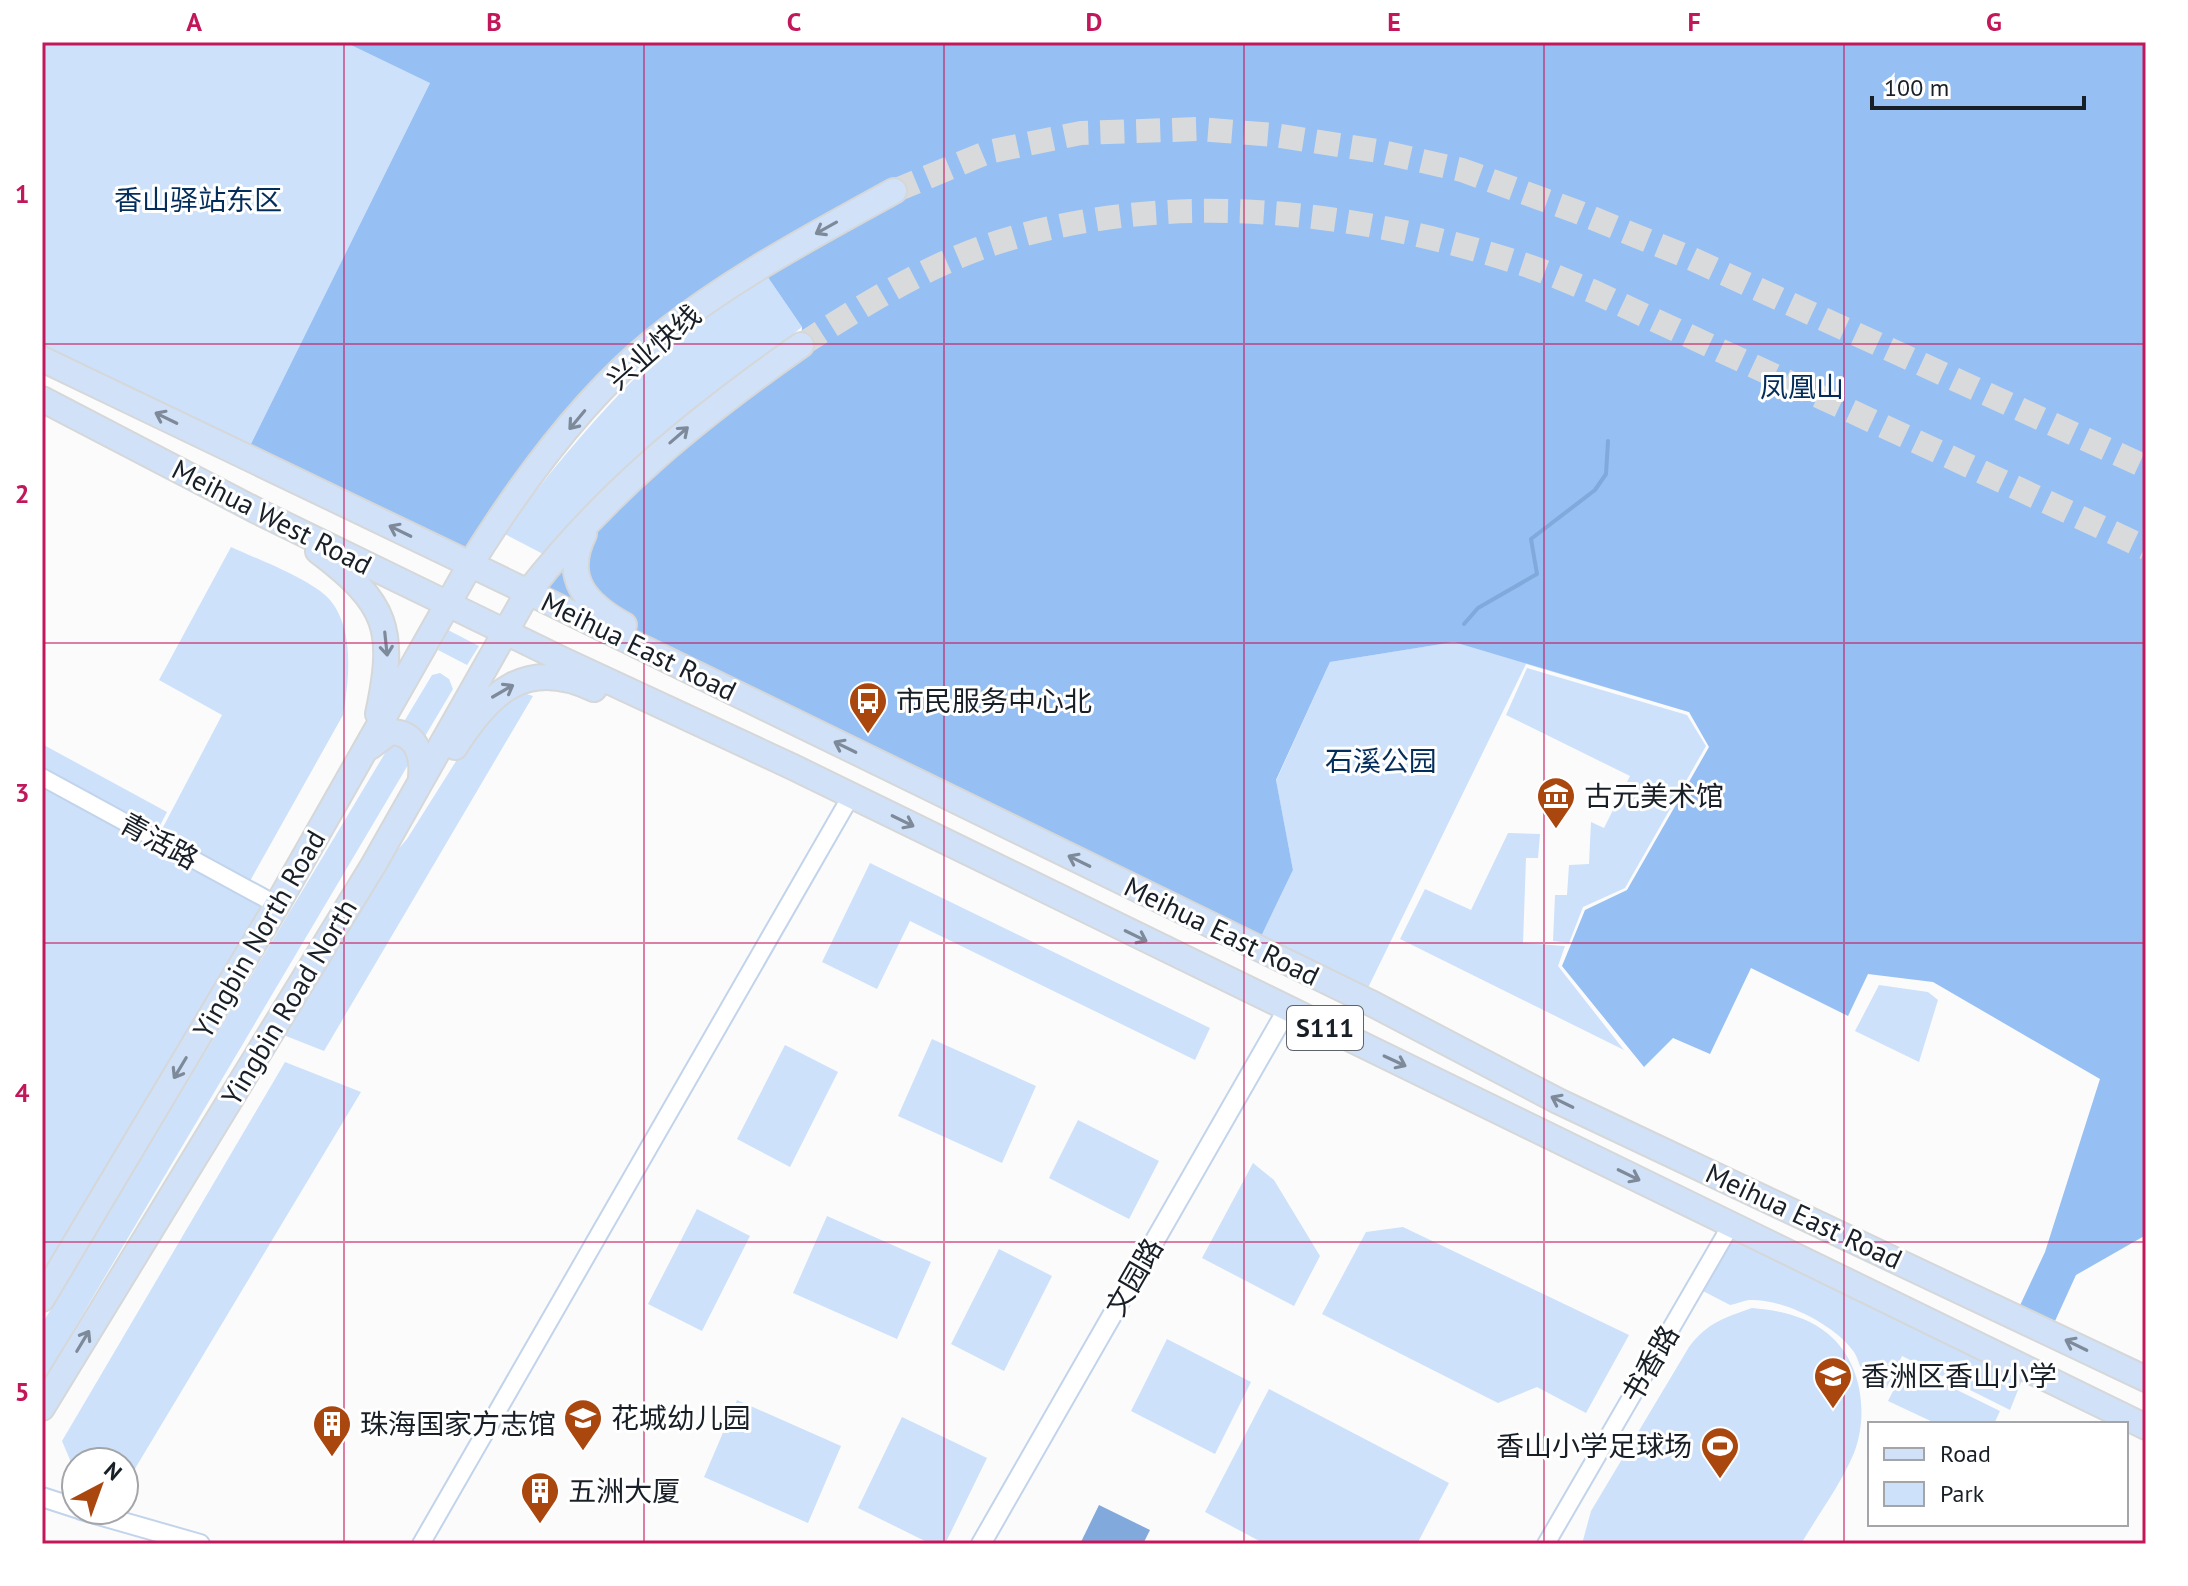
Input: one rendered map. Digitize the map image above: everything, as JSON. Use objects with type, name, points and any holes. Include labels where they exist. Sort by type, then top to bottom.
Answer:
[{"type":"main road","name":"兴业快线","points":[[470,565],[549,454],[611,382],[654,341],[755,270],[894,191]]},
{"type":"main road","points":[[528,592],[629,481],[720,402],[801,345]]},
{"type":"main road","name":"Meihua West Road","points":[[42,359],[470,565]]},
{"type":"main road","name":"Meihua West Road","points":[[42,399],[259,512],[504,630]]},
{"type":"main road","points":[[259,512],[349,576],[368,597],[383,622],[388,666],[369,744]]},
{"type":"main road","points":[[589,523],[579,543],[575,565],[576,577],[592,603],[628,627],[747,686],[800,725]]},
{"type":"main road","name":"Meihua East Road","points":[[470,565],[1369,1002],[1558,1101],[2146,1379]]},
{"type":"main road","name":"Yingbin North Road","points":[[42,1299],[277,905],[470,565]]},
{"type":"main road","name":"Yingbin Road North","points":[[42,1408],[374,864],[528,592]]},
{"type":"main road","name":"Meihua East Road","points":[[504,630],[793,767],[2146,1427]]},
{"type":"main road","points":[[374,864],[401,831],[478,712],[499,691],[524,681],[553,677],[571,680],[725,750],[793,767]]},
{"type":"main road","points":[[369,744],[390,732],[404,733],[421,755],[421,777]]},
{"type":"street","name":"青活路","points":[[42,777],[277,905]]},
{"type":"street","points":[[421,1544],[851,796]]},
{"type":"street","name":"文园路","points":[[981,1544],[1287,1010]]},
{"type":"street","name":"书香路","points":[[1546,1544],[1731,1225]]},
{"type":"street","points":[[137,1526],[200,1544]]},
{"type":"green space","name":"凤凰山","points":[[42,42],[2146,42],[1689,712],[1526,664],[1363,998],[1256,947],[1293,870],[1276,781],[1330,662],[1453,642],[430,83],[245,456],[42,358]]},
{"type":"green space","name":"凤凰山","points":[[345,42],[2146,42],[2146,1235],[2076,1275],[2050,1332],[2015,1316],[2045,1252],[2100,1079],[1933,982],[1868,974],[1848,1016],[1751,968],[1710,1054],[1673,1038],[1644,1067],[1562,966],[1585,910],[1627,890],[1709,747],[1689,712],[1454,642],[1330,662],[1276,780],[1293,870],[1256,947],[528,592],[549,565],[801,346],[802,327],[765,273],[654,341],[470,565],[245,456],[430,83]]},
{"type":"green space","points":[[765,273],[802,327],[650,445],[543,554],[503,533],[570,449],[644,369],[688,331]]},
{"type":"green space","points":[[231,547],[284,570],[322,592],[338,612],[347,640],[348,656],[343,715],[250,881],[160,833],[222,715],[159,680]]},
{"type":"green space","points":[[448,630],[479,646],[467,665],[438,650]]},
{"type":"green space","points":[[1527,668],[1687,715],[1706,746],[1625,888],[1583,907],[1569,943],[1553,941],[1555,895],[1567,895],[1569,865],[1589,864],[1591,822],[1604,828],[1630,776],[1506,715]]},
{"type":"green space","points":[[440,673],[449,679],[453,689],[42,1383],[42,1324],[432,675]]},
{"type":"green space","points":[[517,691],[533,696],[324,1051],[281,1034],[381,869],[407,839],[487,712]]},
{"type":"green space","points":[[42,744],[167,812],[155,835],[42,773]]},
{"type":"green space","points":[[42,777],[276,905],[42,1296]]},
{"type":"green space","points":[[1508,833],[1540,834],[1538,858],[1526,858],[1523,943],[1565,946],[1558,966],[1624,1050],[1400,939],[1425,889],[1471,910]]},
{"type":"green space","points":[[870,863],[1210,1028],[1195,1060],[910,921],[877,989],[822,962]]},
{"type":"green space","points":[[1879,985],[1928,992],[1938,1000],[1919,1062],[1855,1031]]},
{"type":"green space","points":[[932,1039],[1036,1086],[1002,1163],[898,1116]]},
{"type":"green space","points":[[785,1045],[838,1072],[790,1167],[737,1139]]},
{"type":"green space","points":[[285,1062],[361,1092],[140,1460],[140,1446],[64,1446],[62,1441]]},
{"type":"green space","points":[[1078,1120],[1159,1161],[1129,1219],[1049,1178]]},
{"type":"green space","points":[[1253,1163],[1274,1180],[1320,1256],[1294,1306],[1202,1258]]},
{"type":"green space","points":[[697,1209],[750,1236],[702,1331],[648,1304]]},
{"type":"green space","points":[[827,1216],[931,1262],[897,1339],[793,1293]]},
{"type":"green space","points":[[1403,1227],[1629,1335],[1586,1413],[1537,1387],[1498,1403],[1322,1314],[1366,1232]]},
{"type":"green space","points":[[1733,1233],[2024,1375],[2010,1410],[1902,1356],[1886,1389],[1865,1382],[1854,1352],[1834,1332],[1807,1315],[1777,1303],[1762,1301],[1749,1300],[1730,1305],[1701,1290]]},
{"type":"green space","points":[[999,1249],[1052,1276],[1004,1371],[951,1344]]},
{"type":"green space","name":"香山小学足球场","points":[[1752,1308],[1791,1315],[1827,1333],[1848,1358],[1859,1389],[1861,1422],[1854,1453],[1801,1544],[1582,1544],[1591,1511],[1689,1347],[1710,1326]]},
{"type":"green space","points":[[1167,1339],[1251,1382],[1215,1454],[1131,1411]]},
{"type":"green space","points":[[1906,1365],[2000,1411],[1995,1422],[1933,1422],[1888,1401]]},
{"type":"green space","points":[[1269,1389],[1449,1483],[1417,1544],[1265,1544],[1205,1512]]},
{"type":"green space","points":[[737,1400],[841,1446],[808,1523],[704,1477]]},
{"type":"green space","points":[[902,1417],[987,1458],[945,1544],[931,1544],[858,1508]]},
{"type":"shaded area","points":[[1099,1505],[1150,1530],[1143,1544],[1080,1544]]},
{"type":"waterway","points":[[1464,624],[1478,608],[1537,574],[1531,539],[1595,490],[1606,474],[1608,441]]},
{"type":"tunnel","points":[[894,191],[988,152],[1081,133],[1199,129],[1274,135],[1378,151],[1462,170],[1688,257],[2146,467]]},
{"type":"tunnel","points":[[801,345],[874,300],[951,260],[1005,240],[1067,224],[1131,215],[1195,211],[1260,212],[1324,218],[1451,243],[1553,275],[2146,548]]},
{"type":"place","name":"市民服务中心北","points":[[868,735]]},
{"type":"place","name":"古元美术馆","points":[[1556,830]]},
{"type":"place","name":"香洲区香山小学","points":[[1833,1410]]},
{"type":"place","name":"花城幼儿园","points":[[583,1452]]},
{"type":"place","name":"珠海国家方志馆","points":[[332,1458]]},
{"type":"place","name":"香山小学足球场","points":[[1720,1480]]},
{"type":"place","name":"五洲大厦","points":[[540,1525]]},
{"type":"park label","name":"香山驿站东区","points":[[198,200]]},
{"type":"park label","name":"石溪公园","points":[[1381,761]]}]
